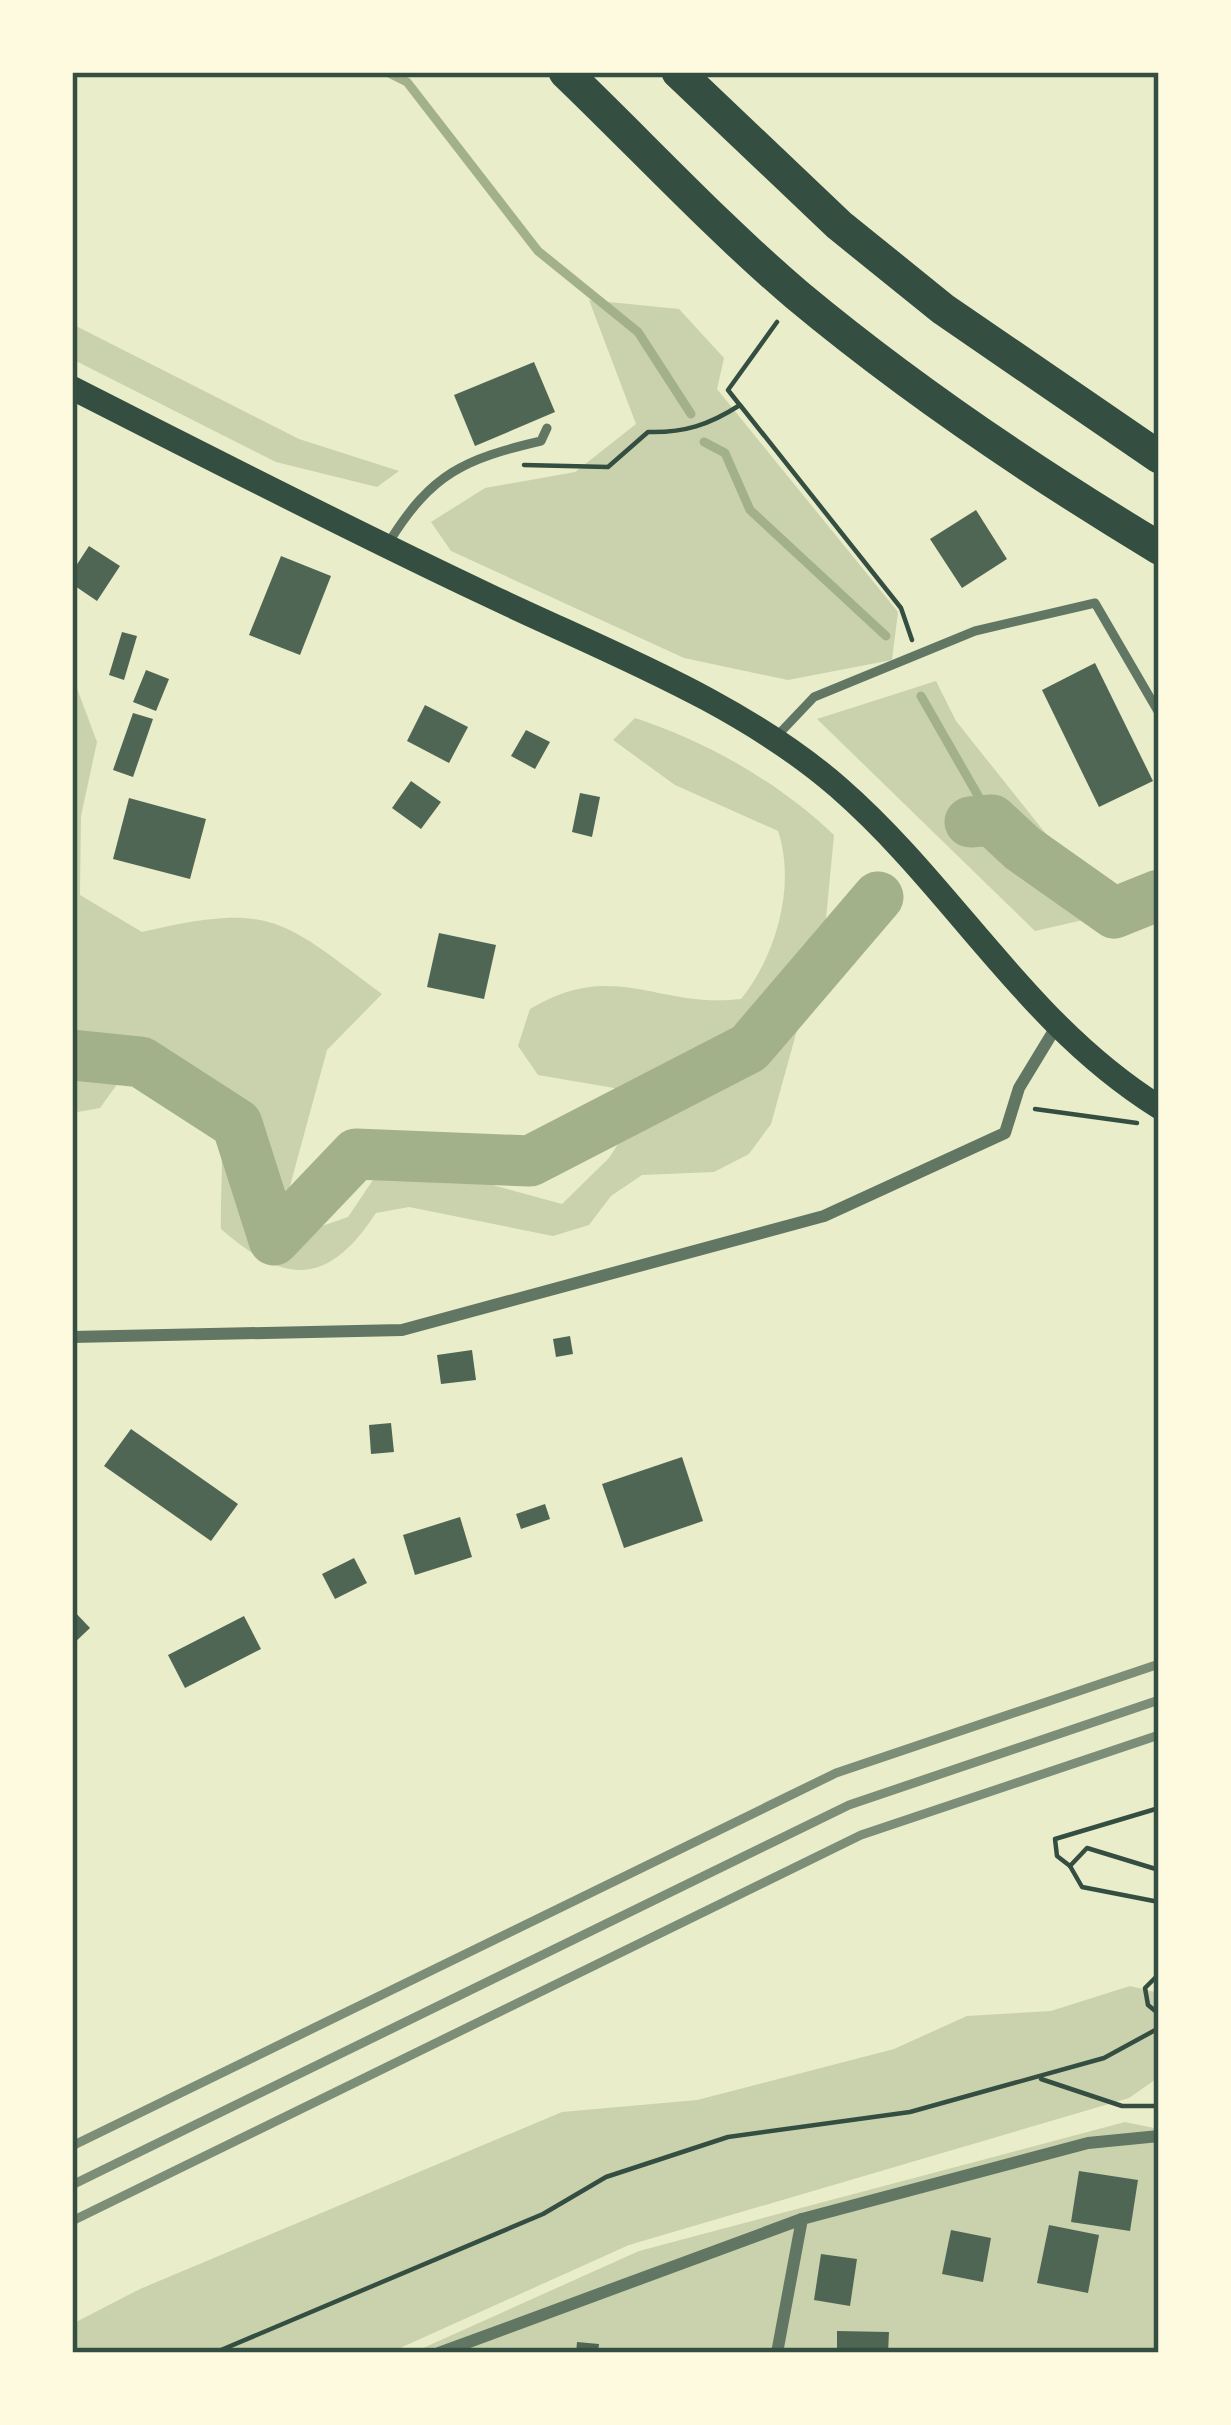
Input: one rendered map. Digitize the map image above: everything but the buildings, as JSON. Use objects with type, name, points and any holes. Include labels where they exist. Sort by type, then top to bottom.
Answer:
[{"type":"highway","points":[[565,72],[785,307],[1042,478],[1159,548]]},
{"type":"highway","points":[[677,72],[839,225],[943,309],[1159,457]]},
{"type":"main road","points":[[72,388],[386,547],[650,672],[838,787],[1056,1027],[1154,1116]]},
{"type":"street","points":[[72,1337],[402,1330],[824,1216],[1005,1133],[1012,1104],[1056,1027]]},
{"type":"street","points":[[439,2353],[802,2219],[1088,2143],[1159,2136]]},
{"type":"street","points":[[777,2353],[802,2219]]},
{"type":"lane","points":[[386,547],[414,503],[472,458],[542,441],[547,428]]},
{"type":"lane","points":[[771,742],[814,697],[975,631],[1095,604],[1159,712]]},
{"type":"path","points":[[785,307],[728,390],[901,608],[918,657]]},
{"type":"path","points":[[472,458],[550,468],[608,467],[648,432],[677,433],[712,423],[740,405]]},
{"type":"path","points":[[1012,1104],[1154,1116]]},
{"type":"path","points":[[1159,1808],[1054,1839],[1057,1856],[1070,1866],[1082,1887],[1159,1901]]},
{"type":"path","points":[[1070,1866],[1087,1848],[1159,1870]]},
{"type":"path","points":[[1159,1974],[1145,1988],[1148,2005],[1159,2014]]},
{"type":"path","points":[[214,2353],[543,2214],[606,2177],[728,2137],[910,2112],[1104,2058],[1159,2028]]},
{"type":"path","points":[[1036,2078],[1063,2082],[1122,2106],[1159,2106]]},
{"type":"green space","points":[[589,300],[679,309],[724,358],[717,389],[898,612],[892,660],[788,680],[684,658],[451,551],[431,522],[485,488],[575,472],[636,424]]},
{"type":"green space","points":[[72,324],[299,439],[399,471],[377,487],[276,462],[72,359]]},
{"type":"green space","points":[[72,675],[97,742],[81,816],[80,895],[142,932],[220,918],[272,923],[320,948],[382,994],[327,1050],[287,1197],[302,1233],[348,1217],[379,1171],[456,1175],[562,1204],[609,1158],[635,1118],[614,1088],[538,1075],[518,1046],[530,1009],[587,987],[741,999],[754,981],[773,940],[784,896],[778,831],[675,785],[613,740],[635,718],[741,766],[834,835],[825,929],[771,1124],[749,1154],[714,1172],[642,1175],[611,1196],[589,1225],[553,1236],[409,1207],[376,1213],[341,1254],[305,1270],[266,1261],[244,1248],[221,1229],[219,1136],[203,1100],[185,1083],[160,1067],[123,1076],[100,1108],[72,1113]]},
{"type":"green space","points":[[936,681],[956,721],[1074,869],[1083,920],[1035,931],[817,719]]},
{"type":"green space","points":[[1130,1986],[1159,1993],[1159,2077],[1129,2098],[629,2245],[389,2353],[72,2353],[72,2324],[140,2289],[562,2112],[697,2100],[894,2049],[967,2016],[1051,2011]]},
{"type":"green space","points":[[1125,2122],[1159,2129],[1159,2353],[412,2353],[639,2251]]},
{"type":"waterway","points":[[387,72],[407,82],[538,251],[638,332],[691,414]]},
{"type":"waterway","points":[[704,442],[725,453],[750,510],[886,636]]},
{"type":"waterway","points":[[921,696],[992,820]]},
{"type":"waterway","points":[[970,822],[992,820],[1022,848],[1114,913],[1159,895]]},
{"type":"waterway","points":[[72,1055],[141,1062],[237,1124],[274,1240],[356,1154],[530,1161],[749,1048],[878,897]]},
{"type":"railway","points":[[72,2146],[836,1773],[1159,1664]]},
{"type":"railway","points":[[72,2185],[849,1805],[1159,1700]]},
{"type":"railway","points":[[72,2221],[861,1835],[1159,1735]]}]
